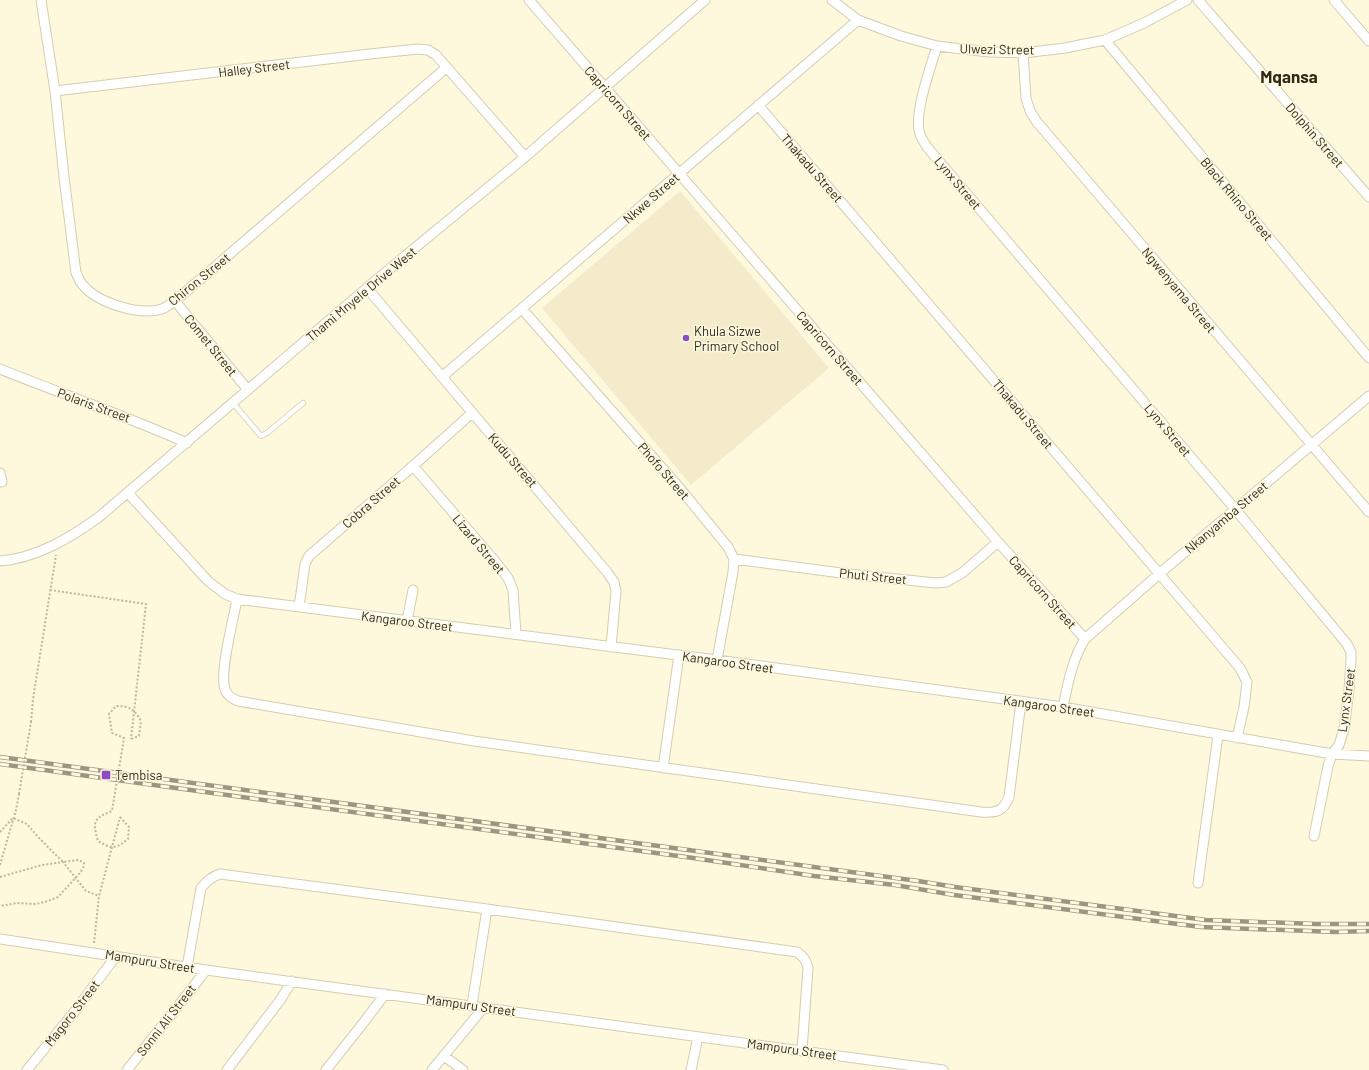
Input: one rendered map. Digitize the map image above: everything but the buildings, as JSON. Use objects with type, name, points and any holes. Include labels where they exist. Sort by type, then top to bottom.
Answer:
[{"type":"street","name":"Chiron Street","points":[[40,0],[55,91],[76,273],[82,284],[93,294],[118,306],[134,310],[153,311],[163,308],[175,301],[446,68]]},
{"type":"street","name":"Capricorn Street","points":[[529,0],[998,542],[1085,639],[1078,651],[1070,674],[1063,707]]},
{"type":"street","name":"Thami Mnyele Drive West","points":[[0,561],[24,556],[58,544],[94,521],[368,288],[525,157],[706,0]]},
{"type":"street","name":"Ulwezi Street","points":[[832,0],[858,20],[901,36],[937,46],[989,52],[1023,53],[1065,48],[1105,40],[1144,23],[1187,0]]},
{"type":"street","name":"Dolphin Street","points":[[1198,0],[1369,197]]},
{"type":"street","points":[[1334,0],[1369,41]]},
{"type":"street","name":"Nkwe Street","points":[[443,376],[858,20]]},
{"type":"street","name":"Black Rhino Street","points":[[1105,40],[1369,358]]},
{"type":"street","name":"Lynx Street","points":[[937,46],[919,109],[918,122],[920,133],[927,147],[1235,509],[1347,644],[1351,652],[1349,690],[1344,730],[1339,745],[1332,754],[1324,784],[1314,836]]},
{"type":"street","name":"Halley Street","points":[[55,91],[418,49],[428,50],[436,55],[525,157]]},
{"type":"street","name":"Ngwenyama Street","points":[[1023,53],[1026,98],[1030,111],[1037,122],[1369,512]]},
{"type":"street","name":"Thakadu Street","points":[[758,105],[1240,668],[1247,682],[1237,738]]},
{"type":"street","name":"Kudu Street","points":[[368,288],[443,376],[472,413],[570,526],[611,577],[616,591],[611,647]]},
{"type":"street","name":"Comet Street","points":[[175,301],[248,390]]},
{"type":"street","name":"Phofo Street","points":[[522,309],[678,486],[728,547],[734,559]]},
{"type":"street","name":"Polaris Street","points":[[0,369],[140,423],[187,443]]},
{"type":"street","name":"Nkanyamba Street","points":[[1085,639],[1158,574],[1369,396]]},
{"type":"street","name":"Cobra Street","points":[[299,607],[305,564],[309,556],[472,413]]},
{"type":"street","name":"Lizard Street","points":[[413,466],[496,561],[508,578],[513,590],[516,634]]},
{"type":"street","name":"Kangaroo Street","points":[[128,492],[208,581],[225,594],[237,599],[679,655],[1063,707],[1332,754],[1369,756]]},
{"type":"street","name":"Phuti Street","points":[[734,559],[849,574],[936,583],[946,582],[962,573],[998,542]]},
{"type":"street","points":[[717,660],[734,559]]},
{"type":"street","points":[[407,621],[413,590]]},
{"type":"street","points":[[237,599],[223,679],[225,689],[229,697],[238,701],[474,741],[973,811],[991,813],[1000,810],[1006,804],[1009,797],[1021,702]]},
{"type":"street","points":[[663,768],[679,655]]},
{"type":"street","points":[[1198,883],[1218,735]]},
{"type":"street","points":[[188,967],[201,888],[206,881],[220,874],[487,909],[797,952],[807,961],[808,968],[802,1050]]},
{"type":"street","points":[[472,1005],[487,909]]},
{"type":"street","name":"Mampuru Street","points":[[0,939],[206,970],[802,1050],[888,1066],[943,1070]]},
{"type":"street","name":"Magoro Street","points":[[27,1070],[116,956]]},
{"type":"street","name":"Sonni Ali Street","points":[[127,1070],[206,970]]},
{"type":"street","points":[[227,1070],[273,1010],[292,981]]},
{"type":"street","points":[[326,1070],[385,994]]},
{"type":"street","points":[[432,1070],[484,1007]]},
{"type":"street","points":[[691,1070],[698,1037]]},
{"type":"street","points":[[444,1056],[463,1070]]},
{"type":"lane","points":[[233,403],[261,436],[267,433],[303,403]]},
{"type":"path","points":[[0,865],[19,794],[58,544]]},
{"type":"path","points":[[50,590],[146,604],[131,739],[139,736],[141,721],[135,710],[125,706],[116,706],[109,714],[112,733],[124,738],[112,811],[100,815],[96,819],[95,830],[98,841],[108,847],[119,846],[128,839],[129,827],[120,817],[99,896],[93,952]]},
{"type":"path","points":[[0,832],[13,818]]},
{"type":"path","points":[[13,818],[27,824],[63,862],[86,891],[99,896]]},
{"type":"path","points":[[0,877],[42,865],[79,860],[84,863],[80,873],[58,897],[48,902],[36,904],[17,903],[0,906]]},
{"type":"shaded area","name":"Khula Sizwe Primary School","points":[[680,191],[829,368],[691,485],[542,308]]},
{"type":"railway","points":[[0,757],[1206,920],[1316,924],[1369,924]]},
{"type":"railway","points":[[0,764],[693,858],[814,876],[895,885],[954,895],[1201,927],[1336,932],[1369,931]]},
{"type":"place","name":"Khula Sizwe Primary School","points":[[686,338]]},
{"type":"place","name":"Tembisa","points":[[106,775]]},
{"type":"district","name":"Mqansa","points":[[1289,77]]}]
